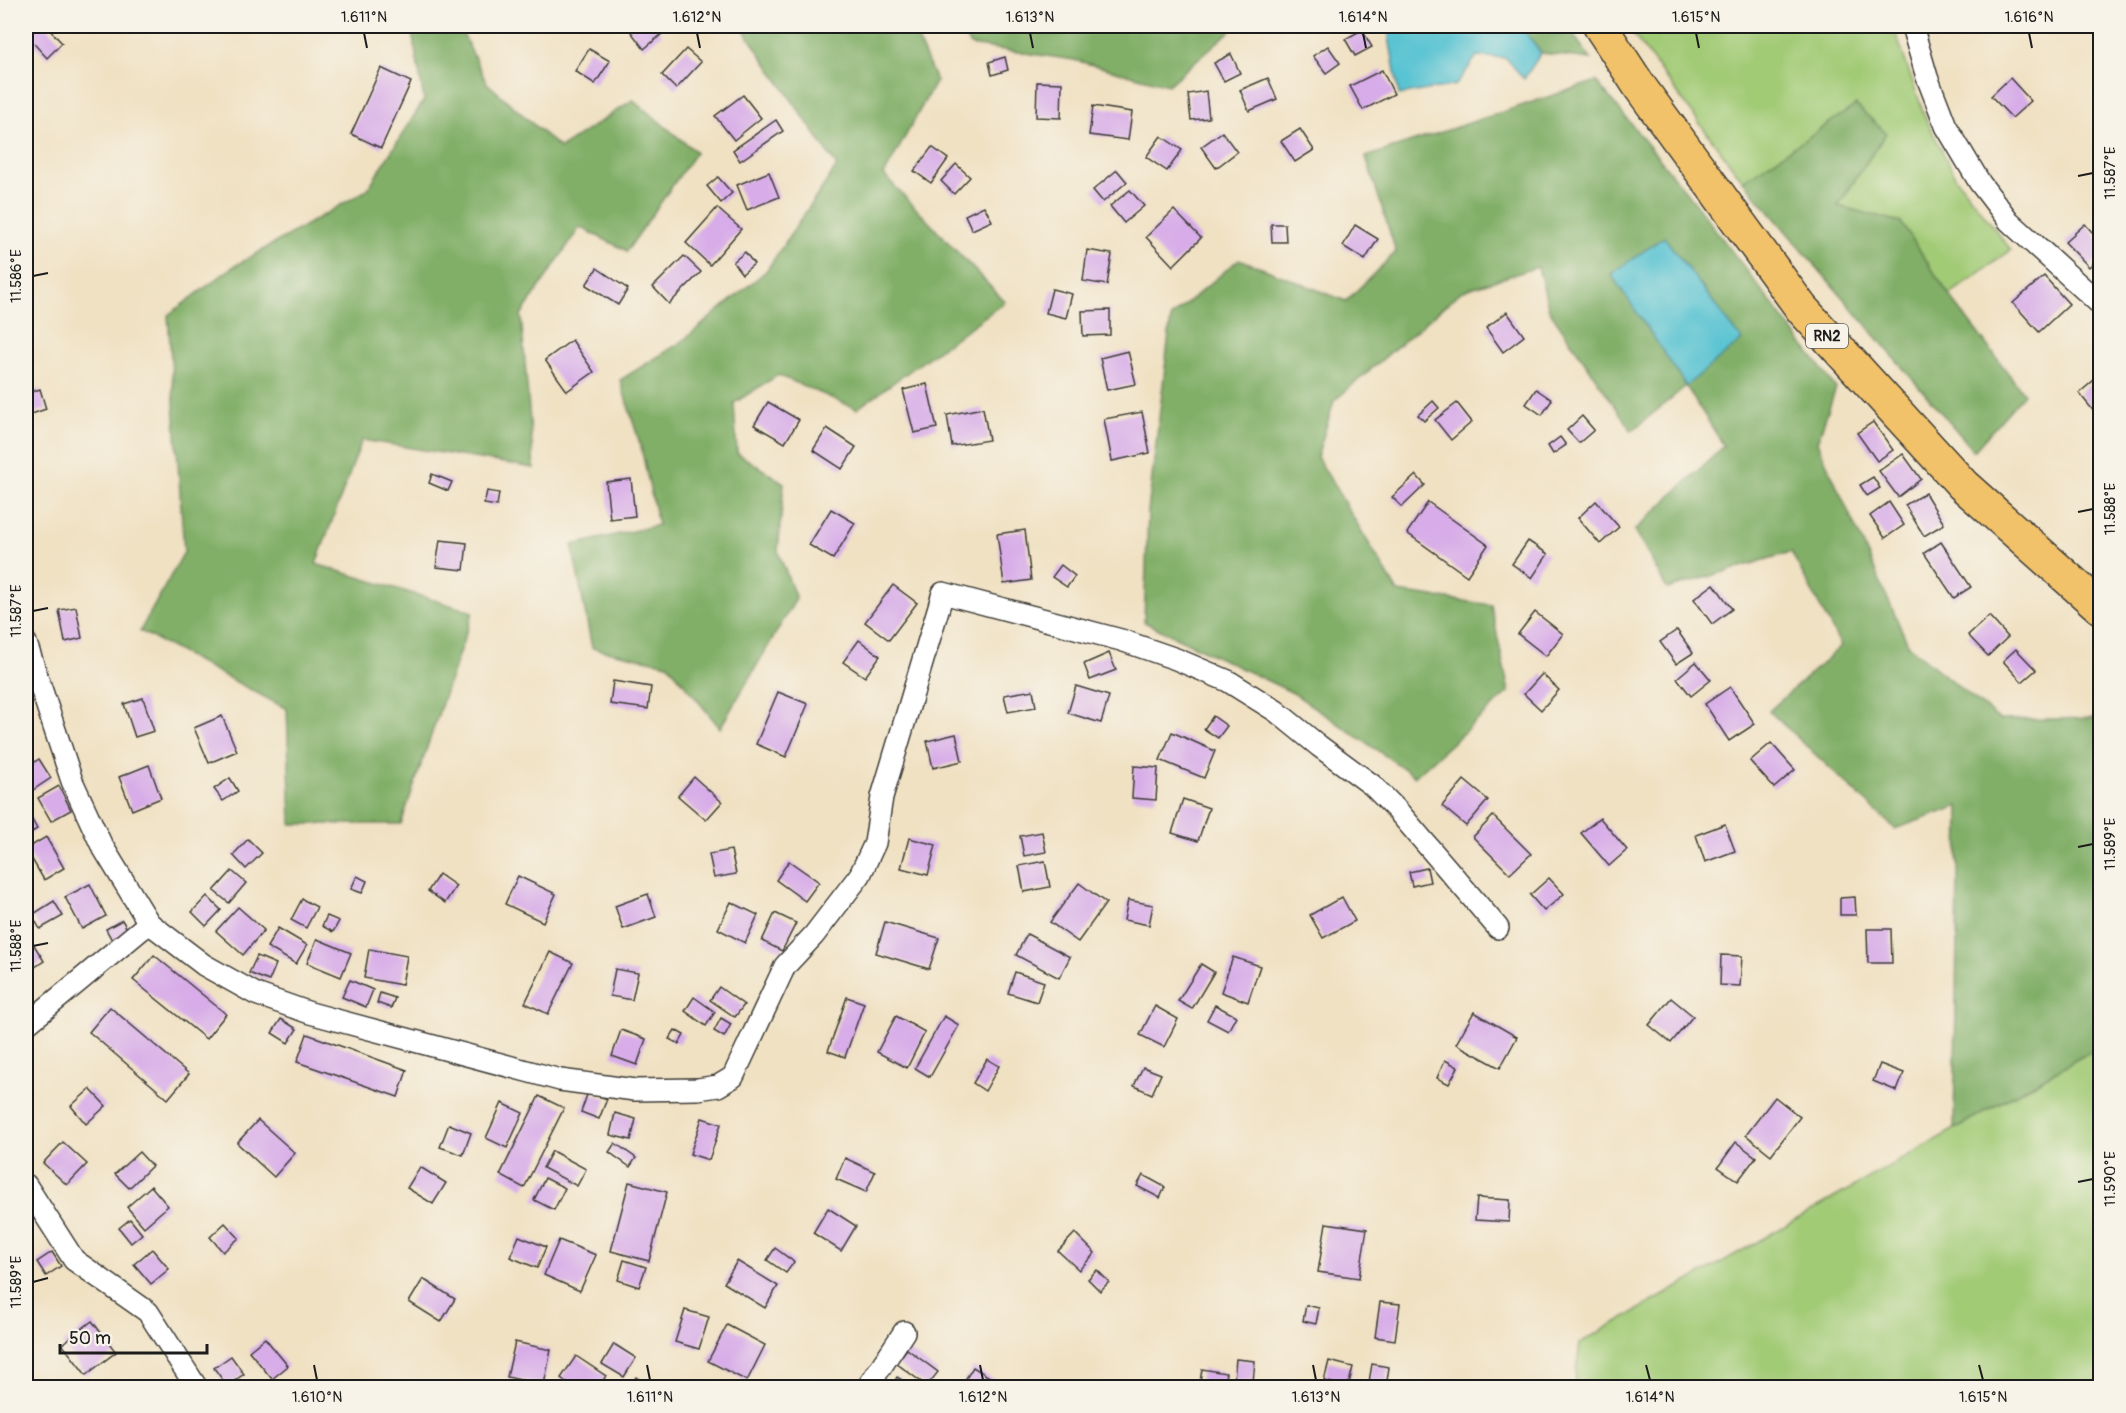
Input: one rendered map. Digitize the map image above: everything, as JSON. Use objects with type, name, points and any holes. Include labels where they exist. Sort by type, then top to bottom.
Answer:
[{"type":"highway","name":"RN2","points":[[1600,26],[1640,87],[1802,309],[1963,484],[2100,607]]},
{"type":"street","points":[[1912,26],[1927,77],[1946,126],[1980,183],[2009,221],[2100,304]]},
{"type":"street","points":[[26,643],[72,781],[101,844],[149,923],[204,965],[256,994],[310,1013],[560,1080],[635,1090],[698,1089],[718,1086],[733,1077],[785,966],[814,935],[860,875],[874,843],[882,797],[943,593],[1121,640],[1176,659],[1228,681],[1276,711],[1372,785],[1397,810],[1498,928]]},
{"type":"street","points":[[26,1025],[149,923]]},
{"type":"street","points":[[26,1185],[74,1260],[148,1312],[197,1388]]},
{"type":"street","points":[[867,1388],[904,1332]]},
{"type":"green space","points":[[425,26],[459,26],[487,83],[560,148],[633,100],[696,152],[627,251],[580,227],[521,315],[534,468],[362,440],[316,564],[473,612],[401,824],[291,824],[287,709],[140,631],[184,552],[168,315],[233,267],[367,190],[424,100],[412,32]]},
{"type":"green space","points":[[741,26],[912,26],[936,81],[884,175],[1005,302],[857,409],[778,375],[734,403],[737,453],[784,483],[778,551],[796,599],[720,728],[668,664],[592,648],[572,545],[658,525],[641,447],[620,380],[680,343],[766,271],[837,166]]},
{"type":"green space","points":[[957,26],[1236,26],[1168,85],[1074,60],[970,45]]},
{"type":"green space","points":[[1521,26],[1567,26],[1591,59],[1541,53]]},
{"type":"green space","points":[[1627,26],[1893,26],[1925,117],[1956,178],[2011,250],[1949,295],[1901,223],[1837,206],[1886,133],[1856,106],[1743,181]]},
{"type":"green space","points":[[1596,81],[1692,199],[1836,388],[1817,442],[1909,646],[2000,720],[2100,718],[2100,1046],[1954,1129],[1959,806],[1895,829],[1769,711],[1841,646],[1791,552],[1667,589],[1635,530],[1724,446],[1686,386],[1632,431],[1549,310],[1538,267],[1462,291],[1334,401],[1317,457],[1398,592],[1491,605],[1509,692],[1415,776],[1293,693],[1144,622],[1148,511],[1171,317],[1239,259],[1346,301],[1396,252],[1366,157]]},
{"type":"green space","points":[[1856,105],[1886,133],[1838,206],[1901,222],[1949,295],[2024,394],[1974,451],[1743,181]]},
{"type":"green space","points":[[2100,1046],[2100,1387],[1574,1388],[1580,1343]]},
{"type":"water","points":[[1400,26],[1521,26],[1541,53],[1524,79],[1506,58],[1477,56],[1456,85],[1399,95],[1388,31]]},
{"type":"water","points":[[1664,237],[1742,340],[1686,386],[1611,274]]},
{"type":"building","points":[[32,26],[46,26],[62,43],[47,58],[26,35]]},
{"type":"building","points":[[655,26],[662,34],[644,49],[628,28]]},
{"type":"building","points":[[1362,30],[1372,47],[1355,56],[1345,39]]},
{"type":"building","points":[[1328,46],[1340,63],[1326,73],[1313,56]]},
{"type":"building","points":[[589,49],[610,61],[595,84],[575,71]]},
{"type":"building","points":[[686,49],[701,62],[676,89],[662,75]]},
{"type":"building","points":[[1231,54],[1240,73],[1224,81],[1214,63]]},
{"type":"building","points":[[1005,57],[1008,70],[992,75],[989,62]]},
{"type":"building","points":[[381,68],[411,82],[381,148],[351,134]]},
{"type":"building","points":[[1382,70],[1394,94],[1363,110],[1350,86]]},
{"type":"building","points":[[1268,78],[1277,99],[1249,111],[1240,90]]},
{"type":"building","points":[[2010,78],[2031,101],[2012,118],[1991,96]]},
{"type":"building","points":[[1037,82],[1062,83],[1061,118],[1036,117]]},
{"type":"building","points":[[1206,91],[1209,118],[1191,120],[1188,94]]},
{"type":"building","points":[[743,95],[761,118],[734,140],[715,116]]},
{"type":"building","points":[[1093,106],[1132,112],[1128,140],[1089,135]]},
{"type":"building","points":[[776,120],[783,131],[740,161],[733,150]]},
{"type":"building","points":[[1300,129],[1314,150],[1295,162],[1281,141]]},
{"type":"building","points":[[1222,132],[1237,152],[1216,168],[1201,147]]},
{"type":"building","points":[[1161,136],[1182,150],[1167,171],[1146,157]]},
{"type":"building","points":[[932,147],[948,159],[931,183],[914,171]]},
{"type":"building","points":[[956,164],[970,177],[954,194],[941,181]]},
{"type":"building","points":[[1117,170],[1127,182],[1103,202],[1093,190]]},
{"type":"building","points":[[769,172],[779,197],[747,210],[737,185]]},
{"type":"building","points":[[718,177],[732,193],[721,203],[707,186]]},
{"type":"building","points":[[1130,190],[1144,206],[1124,223],[1110,206]]},
{"type":"building","points":[[984,206],[992,221],[972,230],[965,215]]},
{"type":"building","points":[[717,208],[741,229],[710,265],[686,243]]},
{"type":"building","points":[[1174,210],[1201,238],[1173,266],[1146,237]]},
{"type":"building","points":[[1271,224],[1285,224],[1286,242],[1272,242]]},
{"type":"building","points":[[2085,224],[2100,241],[2100,256],[2089,267],[2065,242]]},
{"type":"building","points":[[1355,225],[1378,239],[1365,260],[1343,246]]},
{"type":"building","points":[[1087,250],[1112,254],[1107,285],[1083,281]]},
{"type":"building","points":[[745,252],[754,264],[742,274],[733,262]]},
{"type":"building","points":[[684,256],[701,272],[669,304],[653,287]]},
{"type":"building","points":[[597,268],[628,289],[618,305],[586,285]]},
{"type":"building","points":[[2044,276],[2069,304],[2039,332],[2013,303]]},
{"type":"building","points":[[1052,289],[1072,294],[1066,318],[1046,313]]},
{"type":"building","points":[[1110,310],[1110,335],[1083,336],[1082,311]]},
{"type":"building","points":[[1507,312],[1524,336],[1503,352],[1486,328]]},
{"type":"building","points":[[572,340],[594,372],[567,391],[545,360]]},
{"type":"building","points":[[1128,351],[1136,384],[1107,390],[1100,358]]},
{"type":"building","points":[[2100,375],[2100,419],[2079,393]]},
{"type":"building","points":[[927,384],[937,428],[914,433],[903,390]]},
{"type":"building","points":[[40,389],[46,409],[29,415],[26,394]]},
{"type":"building","points":[[1536,389],[1552,400],[1542,415],[1526,404]]},
{"type":"building","points":[[1433,401],[1439,408],[1424,421],[1418,415]]},
{"type":"building","points":[[768,402],[799,420],[785,443],[754,425]]},
{"type":"building","points":[[1457,403],[1472,422],[1451,440],[1435,420]]},
{"type":"building","points":[[983,408],[989,440],[952,446],[947,415]]},
{"type":"building","points":[[1142,412],[1150,453],[1112,461],[1104,419]]},
{"type":"building","points":[[1582,416],[1594,430],[1579,443],[1567,430]]},
{"type":"building","points":[[1873,422],[1893,450],[1877,461],[1857,433]]},
{"type":"building","points":[[827,428],[856,447],[842,469],[813,450]]},
{"type":"building","points":[[1560,437],[1566,445],[1553,454],[1548,446]]},
{"type":"building","points":[[1903,454],[1921,479],[1898,497],[1879,471]]},
{"type":"building","points":[[432,474],[452,482],[448,491],[429,483]]},
{"type":"building","points":[[1416,475],[1425,485],[1402,507],[1392,497]]},
{"type":"building","points":[[1873,477],[1880,488],[1867,496],[1860,485]]},
{"type":"building","points":[[631,479],[635,516],[610,519],[606,482]]},
{"type":"building","points":[[487,491],[499,493],[497,506],[484,504]]},
{"type":"building","points":[[1925,493],[1944,524],[1924,536],[1905,505]]},
{"type":"building","points":[[1596,501],[1619,527],[1600,544],[1578,518]]},
{"type":"building","points":[[1428,502],[1488,545],[1467,576],[1407,533]]},
{"type":"building","points":[[1889,502],[1904,525],[1885,538],[1870,516]]},
{"type":"building","points":[[831,509],[855,523],[833,559],[809,545]]},
{"type":"building","points":[[1025,530],[1031,580],[1004,584],[997,534]]},
{"type":"building","points":[[440,540],[467,543],[464,570],[436,567]]},
{"type":"building","points":[[1528,541],[1548,554],[1532,578],[1512,564]]},
{"type":"building","points":[[1941,542],[1971,587],[1954,598],[1924,553]]},
{"type":"building","points":[[1061,565],[1075,576],[1067,587],[1052,577]]},
{"type":"building","points":[[1714,584],[1732,609],[1712,624],[1694,599]]},
{"type":"building","points":[[893,585],[917,603],[889,640],[865,622]]},
{"type":"building","points":[[76,607],[82,638],[65,642],[59,610]]},
{"type":"building","points":[[1535,612],[1563,634],[1546,656],[1518,634]]},
{"type":"building","points":[[1989,616],[2008,637],[1988,656],[1968,635]]},
{"type":"building","points":[[1677,630],[1693,653],[1676,664],[1660,642]]},
{"type":"building","points":[[859,640],[880,656],[865,677],[843,662]]},
{"type":"building","points":[[2016,649],[2036,670],[2022,682],[2003,661]]},
{"type":"building","points":[[1109,653],[1116,670],[1090,680],[1084,664]]},
{"type":"building","points":[[1696,662],[1711,680],[1691,696],[1677,678]]},
{"type":"building","points":[[1542,674],[1559,690],[1541,710],[1524,694]]},
{"type":"building","points":[[613,681],[651,687],[648,709],[610,704]]},
{"type":"building","points":[[1076,686],[1109,696],[1101,723],[1068,713]]},
{"type":"building","points":[[1730,687],[1755,724],[1729,741],[1705,704]]},
{"type":"building","points":[[1033,690],[1036,707],[1008,712],[1004,695]]},
{"type":"building","points":[[778,692],[808,704],[786,757],[756,744]]},
{"type":"building","points":[[143,698],[154,731],[135,737],[124,704]]},
{"type":"building","points":[[222,716],[237,751],[209,763],[194,728]]},
{"type":"building","points":[[1213,716],[1227,726],[1218,738],[1204,729]]},
{"type":"building","points":[[1172,732],[1215,751],[1204,778],[1160,760]]},
{"type":"building","points":[[956,734],[962,761],[933,768],[927,741]]},
{"type":"building","points":[[1771,743],[1795,770],[1774,788],[1750,761]]},
{"type":"building","points":[[39,759],[51,778],[33,790],[26,777],[26,768]]},
{"type":"building","points":[[149,765],[161,798],[132,810],[119,777]]},
{"type":"building","points":[[1134,766],[1158,768],[1156,800],[1132,798]]},
{"type":"building","points":[[694,777],[722,802],[706,820],[678,796]]},
{"type":"building","points":[[230,778],[238,791],[223,801],[214,789]]},
{"type":"building","points":[[1464,780],[1488,800],[1466,826],[1442,806]]},
{"type":"building","points":[[59,786],[71,810],[51,821],[38,798]]},
{"type":"building","points":[[1183,799],[1209,808],[1198,841],[1172,833]]},
{"type":"building","points":[[26,809],[37,829],[26,836]]},
{"type":"building","points":[[1493,816],[1531,854],[1510,874],[1473,837]]},
{"type":"building","points":[[1600,818],[1627,850],[1609,866],[1581,833]]},
{"type":"building","points":[[1725,824],[1735,851],[1705,862],[1696,835]]},
{"type":"building","points":[[1042,832],[1046,852],[1024,856],[1020,836]]},
{"type":"building","points":[[46,837],[64,868],[44,880],[26,849]]},
{"type":"building","points":[[909,838],[936,845],[928,875],[901,868]]},
{"type":"building","points":[[248,839],[262,853],[246,869],[233,855]]},
{"type":"building","points":[[731,850],[736,874],[714,878],[709,854]]},
{"type":"building","points":[[789,861],[819,882],[805,901],[776,880]]},
{"type":"building","points":[[1045,861],[1050,887],[1024,892],[1019,866]]},
{"type":"building","points":[[1427,868],[1430,882],[1412,886],[1409,872]]},
{"type":"building","points":[[232,871],[246,883],[229,903],[214,891]]},
{"type":"building","points":[[439,874],[456,886],[445,903],[428,891]]},
{"type":"building","points":[[357,876],[367,881],[362,893],[351,889]]},
{"type":"building","points":[[518,876],[556,894],[543,922],[505,904]]},
{"type":"building","points":[[1549,878],[1564,894],[1544,911],[1530,895]]},
{"type":"building","points":[[1079,883],[1106,903],[1078,942],[1050,922]]},
{"type":"building","points":[[90,884],[106,916],[82,929],[65,897]]},
{"type":"building","points":[[648,894],[656,917],[623,929],[615,906]]},
{"type":"building","points":[[207,896],[221,910],[206,926],[192,912]]},
{"type":"building","points":[[1342,897],[1355,921],[1323,938],[1310,915]]},
{"type":"building","points":[[1855,897],[1856,915],[1840,915],[1840,898]]},
{"type":"building","points":[[302,899],[317,907],[306,928],[291,920]]},
{"type":"building","points":[[1128,900],[1153,905],[1149,925],[1124,920]]},
{"type":"building","points":[[54,901],[63,916],[40,929],[32,915]]},
{"type":"building","points":[[731,902],[758,915],[745,943],[718,929]]},
{"type":"building","points":[[238,907],[264,930],[243,955],[216,931]]},
{"type":"building","points":[[775,913],[796,923],[782,951],[762,941]]},
{"type":"building","points":[[327,916],[339,921],[333,932],[322,926]]},
{"type":"building","points":[[122,920],[129,932],[113,942],[106,929]]},
{"type":"building","points":[[885,922],[939,938],[929,969],[876,953]]},
{"type":"building","points":[[278,928],[307,945],[296,964],[267,947]]},
{"type":"building","points":[[1867,929],[1891,929],[1892,963],[1868,963]]},
{"type":"building","points":[[26,932],[44,961],[26,973]]},
{"type":"building","points":[[1027,934],[1070,957],[1059,978],[1016,955]]},
{"type":"building","points":[[317,939],[351,953],[341,977],[307,963]]},
{"type":"building","points":[[369,949],[407,956],[402,985],[364,978]]},
{"type":"building","points":[[550,952],[573,963],[548,1014],[525,1003]]},
{"type":"building","points":[[154,955],[226,1014],[206,1039],[133,980]]},
{"type":"building","points":[[1721,955],[1742,956],[1740,986],[1720,985]]},
{"type":"building","points":[[257,956],[276,964],[269,981],[249,973]]},
{"type":"building","points":[[1233,957],[1260,966],[1248,1002],[1221,992]]},
{"type":"building","points":[[1201,964],[1214,972],[1192,1009],[1178,1001]]},
{"type":"building","points":[[615,969],[638,973],[632,1000],[610,996]]},
{"type":"building","points":[[1015,972],[1044,982],[1037,1002],[1008,993]]},
{"type":"building","points":[[350,980],[373,990],[366,1007],[342,997]]},
{"type":"building","points":[[719,987],[744,1005],[735,1017],[710,1000]]},
{"type":"building","points":[[380,993],[395,998],[391,1008],[377,1003]]},
{"type":"building","points":[[694,997],[715,1012],[706,1026],[685,1011]]},
{"type":"building","points":[[847,997],[864,1003],[845,1057],[828,1051]]},
{"type":"building","points":[[1671,998],[1693,1016],[1671,1043],[1649,1025]]},
{"type":"building","points":[[1215,1005],[1236,1016],[1228,1031],[1207,1020]]},
{"type":"building","points":[[1155,1006],[1178,1019],[1164,1047],[1140,1035]]},
{"type":"building","points":[[110,1007],[189,1074],[168,1099],[89,1032]]},
{"type":"building","points":[[1474,1012],[1517,1037],[1500,1068],[1456,1044]]},
{"type":"building","points":[[896,1016],[925,1032],[907,1068],[877,1052]]},
{"type":"building","points":[[944,1016],[959,1025],[930,1077],[915,1068]]},
{"type":"building","points":[[721,1018],[731,1024],[724,1037],[714,1031]]},
{"type":"building","points":[[281,1019],[297,1029],[288,1043],[272,1033]]},
{"type":"building","points":[[621,1030],[646,1039],[637,1065],[612,1056]]},
{"type":"building","points":[[675,1030],[684,1035],[679,1044],[669,1039]]},
{"type":"building","points":[[307,1034],[407,1070],[398,1097],[297,1062]]},
{"type":"building","points":[[987,1059],[999,1066],[985,1091],[973,1083]]},
{"type":"building","points":[[1445,1060],[1458,1067],[1449,1084],[1437,1078]]},
{"type":"building","points":[[1880,1064],[1904,1073],[1897,1091],[1873,1081]]},
{"type":"building","points":[[1143,1067],[1161,1074],[1152,1094],[1134,1086]]},
{"type":"building","points":[[90,1089],[106,1106],[86,1124],[71,1106]]},
{"type":"building","points":[[588,1092],[607,1099],[599,1119],[581,1112]]},
{"type":"building","points":[[539,1096],[564,1108],[524,1188],[500,1175]]},
{"type":"building","points":[[1775,1097],[1800,1117],[1771,1155],[1746,1135]]},
{"type":"building","points":[[502,1103],[523,1113],[507,1148],[486,1138]]},
{"type":"building","points":[[615,1113],[636,1119],[631,1140],[610,1135]]},
{"type":"building","points":[[702,1118],[721,1124],[709,1160],[690,1154]]},
{"type":"building","points":[[258,1120],[295,1153],[274,1177],[237,1143]]},
{"type":"building","points":[[449,1124],[471,1133],[463,1155],[440,1147]]},
{"type":"building","points":[[63,1142],[87,1164],[67,1185],[43,1163]]},
{"type":"building","points":[[1736,1142],[1756,1157],[1738,1181],[1718,1167]]},
{"type":"building","points":[[615,1143],[636,1158],[630,1167],[609,1152]]},
{"type":"building","points":[[552,1151],[586,1169],[577,1186],[543,1168]]},
{"type":"building","points":[[139,1152],[152,1166],[129,1188],[115,1174]]},
{"type":"building","points":[[845,1158],[875,1172],[866,1192],[836,1179]]},
{"type":"building","points":[[420,1167],[446,1183],[433,1204],[407,1188]]},
{"type":"building","points":[[1143,1175],[1165,1187],[1160,1198],[1137,1186]]},
{"type":"building","points":[[545,1178],[565,1188],[554,1210],[534,1200]]},
{"type":"building","points":[[629,1182],[667,1192],[649,1261],[611,1251]]},
{"type":"building","points":[[151,1186],[168,1206],[144,1227],[127,1207]]},
{"type":"building","points":[[1477,1198],[1510,1200],[1509,1222],[1475,1220]]},
{"type":"building","points":[[828,1208],[856,1226],[841,1251],[813,1233]]},
{"type":"building","points":[[130,1219],[142,1234],[131,1243],[119,1228]]},
{"type":"building","points":[[225,1223],[239,1238],[223,1252],[210,1237]]},
{"type":"building","points":[[1326,1223],[1367,1229],[1359,1278],[1318,1272]]},
{"type":"building","points":[[1075,1233],[1095,1253],[1079,1270],[1058,1251]]},
{"type":"building","points":[[519,1236],[546,1247],[537,1268],[510,1257]]},
{"type":"building","points":[[559,1240],[596,1255],[580,1291],[544,1275]]},
{"type":"building","points":[[775,1248],[794,1262],[786,1273],[767,1260]]},
{"type":"building","points":[[152,1249],[169,1269],[151,1284],[134,1264]]},
{"type":"building","points":[[52,1252],[61,1266],[46,1276],[37,1262]]},
{"type":"building","points":[[624,1260],[646,1267],[639,1287],[618,1280]]},
{"type":"building","points":[[737,1261],[778,1286],[765,1308],[724,1283]]},
{"type":"building","points":[[1097,1270],[1109,1282],[1100,1291],[1088,1279]]},
{"type":"building","points":[[423,1279],[455,1299],[441,1322],[409,1302]]},
{"type":"building","points":[[1380,1302],[1400,1304],[1395,1340],[1375,1337]]},
{"type":"building","points":[[1306,1305],[1319,1308],[1316,1324],[1303,1321]]},
{"type":"building","points":[[685,1310],[709,1317],[699,1349],[675,1342]]},
{"type":"building","points":[[92,1321],[116,1352],[86,1375],[62,1344]]},
{"type":"building","points":[[727,1325],[765,1345],[747,1381],[708,1361]]},
{"type":"building","points":[[265,1338],[288,1366],[272,1379],[249,1351]]},
{"type":"building","points":[[515,1342],[551,1350],[544,1385],[507,1377]]},
{"type":"building","points":[[614,1344],[636,1358],[624,1377],[602,1364]]},
{"type":"building","points":[[907,1349],[938,1372],[927,1386],[896,1363]]},
{"type":"building","points":[[231,1356],[244,1374],[227,1386],[214,1368]]},
{"type":"building","points":[[576,1356],[606,1376],[598,1388],[574,1388],[561,1378]]},
{"type":"building","points":[[1236,1359],[1255,1361],[1253,1382],[1234,1380]]},
{"type":"building","points":[[1329,1361],[1353,1367],[1348,1387],[1324,1381]]},
{"type":"building","points":[[1372,1364],[1389,1367],[1386,1388],[1368,1388]]},
{"type":"building","points":[[973,1367],[996,1381],[992,1388],[960,1388]]},
{"type":"building","points":[[1202,1369],[1226,1373],[1223,1388],[1199,1388]]},
{"type":"building","points":[[636,1377],[646,1384],[644,1388],[629,1388]]},
{"type":"building","points":[[897,1377],[914,1388],[891,1388]]}]
